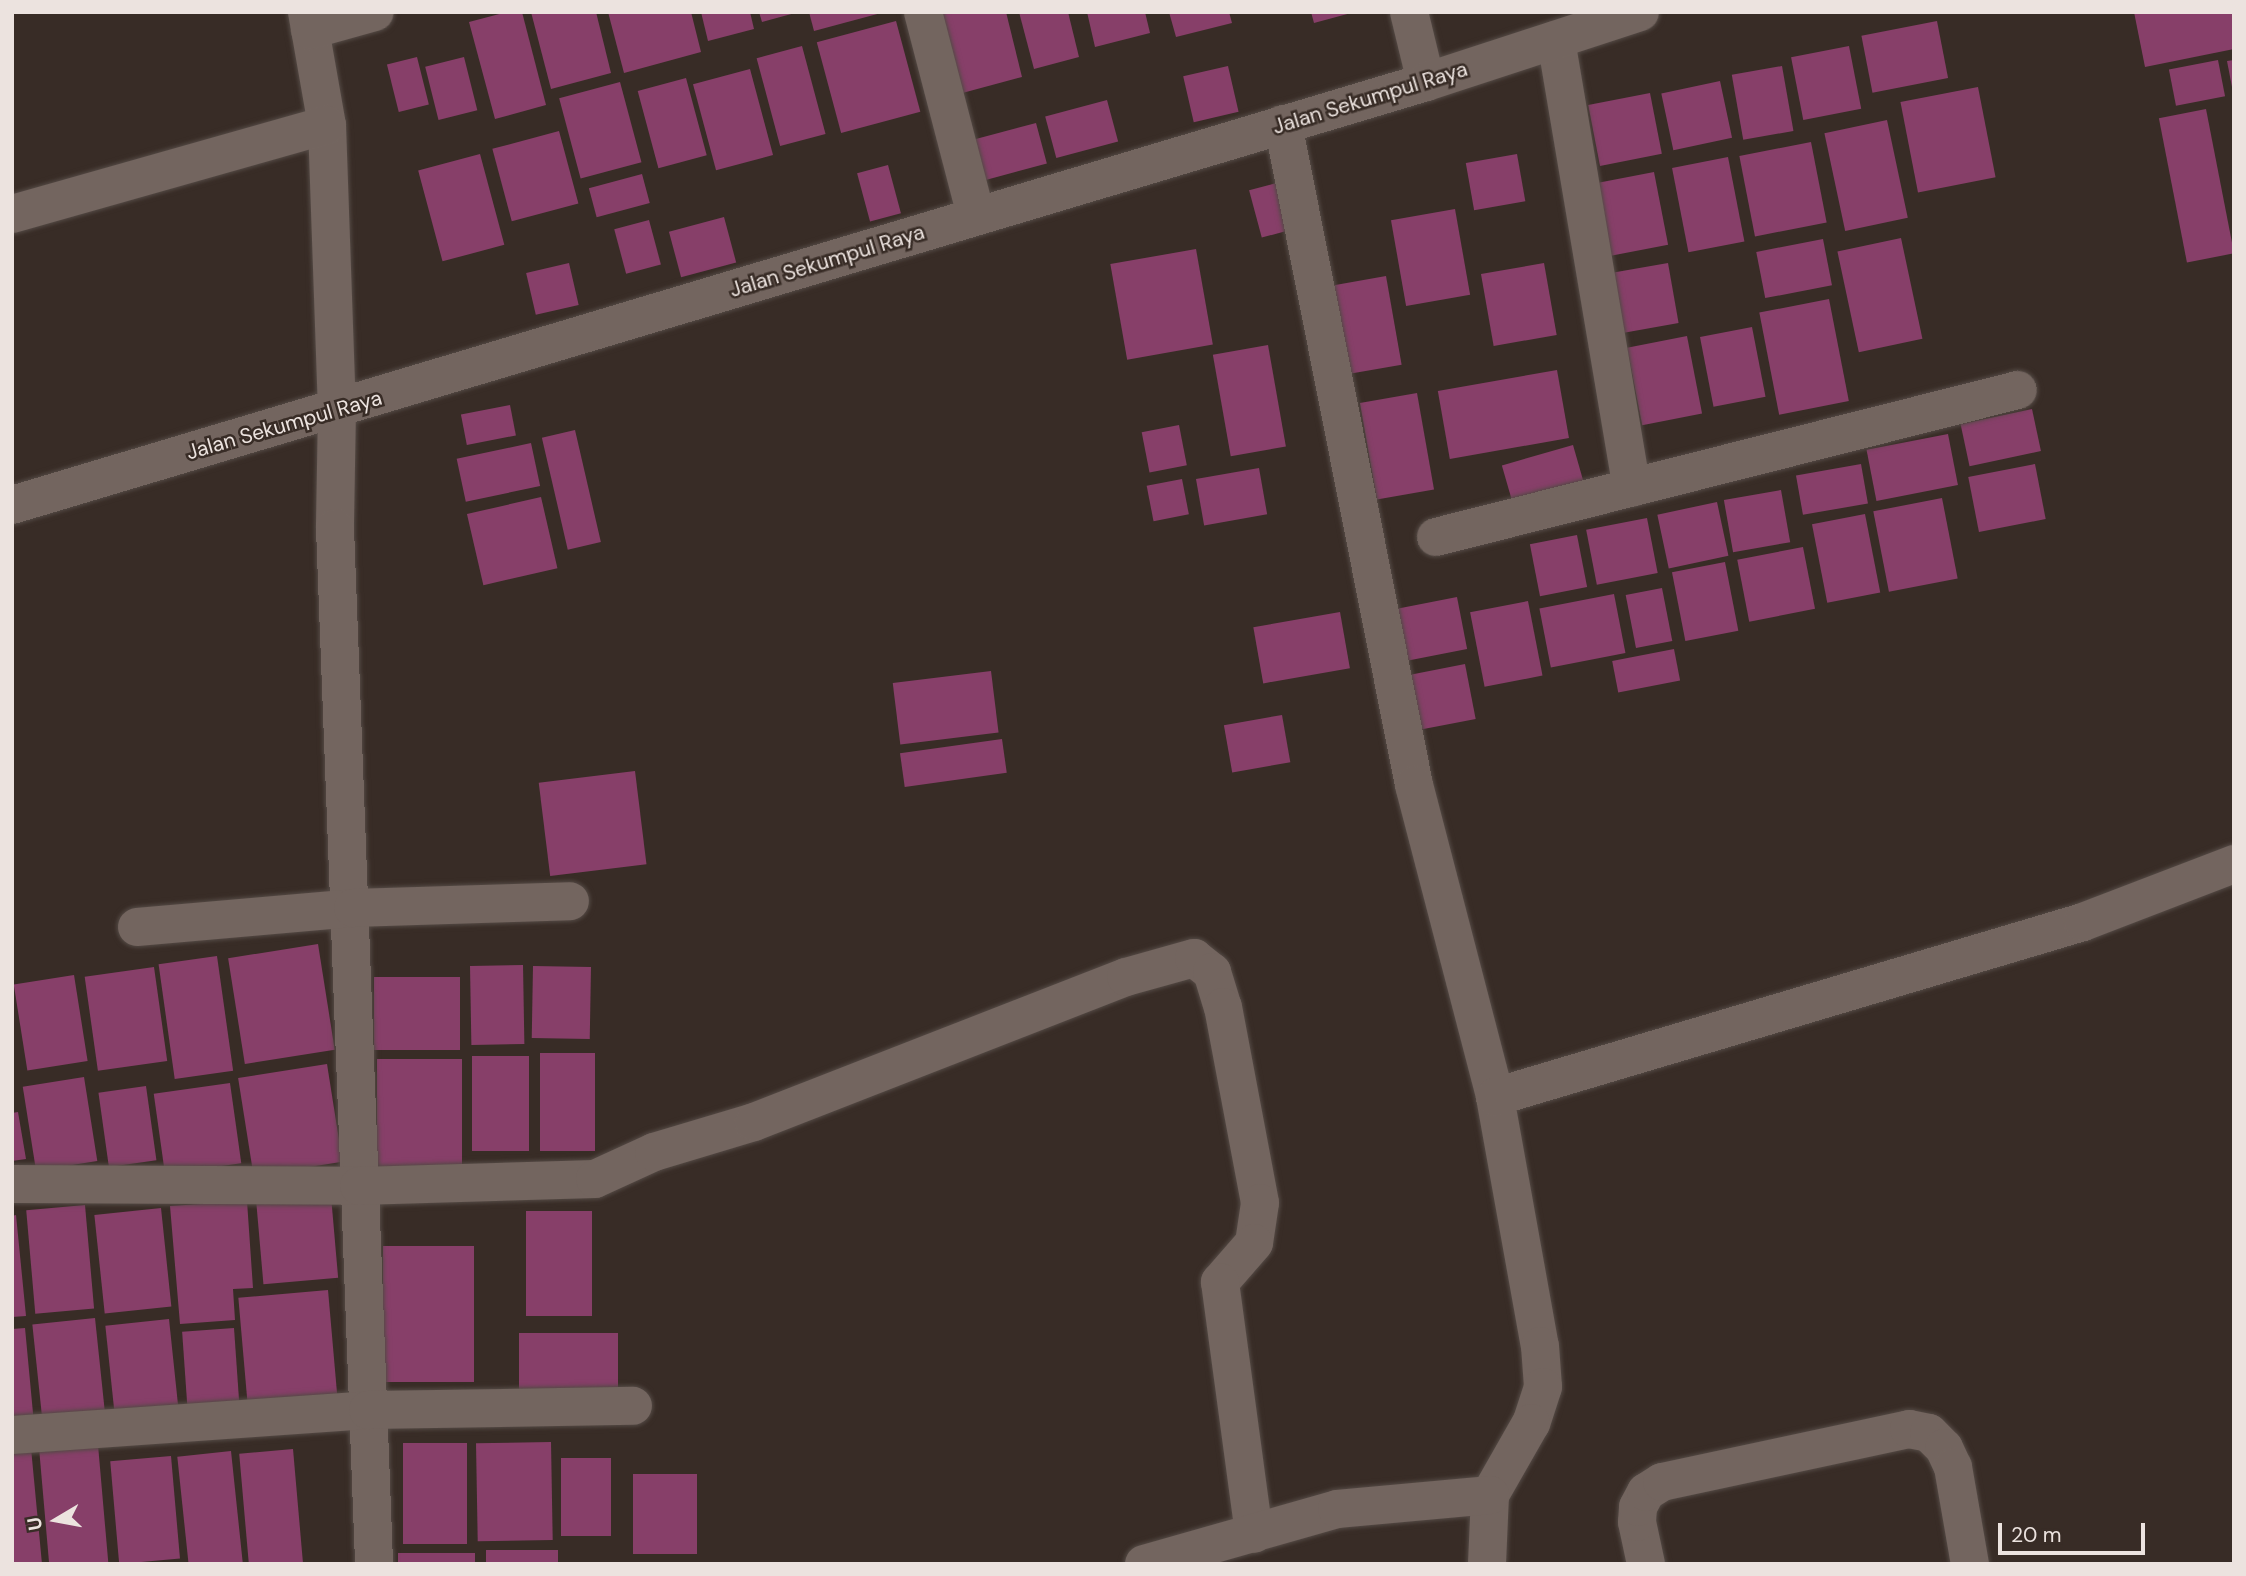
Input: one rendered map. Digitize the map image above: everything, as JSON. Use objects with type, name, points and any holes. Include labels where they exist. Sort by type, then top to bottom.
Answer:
[{"type":"street","points":[[374,1564],[359,1186],[353,908],[335,528],[337,409],[327,125],[309,21],[375,12]]},
{"type":"street","points":[[923,12],[976,216]]},
{"type":"street","points":[[1409,12],[1426,82]]},
{"type":"street","name":"Jalan Sekumpul Raya","points":[[12,505],[1426,82],[1640,12]]},
{"type":"street","points":[[1556,40],[1632,488]]},
{"type":"street","points":[[1283,124],[1414,785],[1495,1097],[1540,1346],[1543,1387],[1531,1423],[1490,1494],[1487,1564]]},
{"type":"street","points":[[12,214],[327,125]]},
{"type":"street","points":[[1436,537],[2018,390]]},
{"type":"street","points":[[1495,1097],[2083,922],[2234,864]]},
{"type":"street","points":[[137,927],[353,908],[570,901]]},
{"type":"street","points":[[12,1184],[359,1186],[596,1179],[654,1152],[754,1122],[1126,977],[1194,958],[1212,972],[1223,1007],[1260,1203],[1254,1243],[1220,1282],[1254,1534]]},
{"type":"street","points":[[12,1435],[368,1410],[633,1406]]},
{"type":"street","points":[[1646,1564],[1638,1507],[1646,1492],[1662,1482],[1909,1429],[1929,1433],[1944,1448],[1953,1467],[1970,1564]]},
{"type":"street","points":[[1143,1564],[1337,1509],[1490,1494]]},
{"type":"building","points":[[507,12],[522,12],[546,105],[495,119],[469,22]]},
{"type":"building","points":[[531,12],[596,12],[611,73],[551,89]]},
{"type":"building","points":[[608,12],[691,12],[701,52],[624,73]]},
{"type":"building","points":[[701,12],[750,12],[754,29],[708,41]]},
{"type":"building","points":[[759,12],[795,12],[795,13],[762,22]]},
{"type":"building","points":[[809,12],[881,12],[881,13],[814,31]]},
{"type":"building","points":[[934,12],[1006,12],[1022,77],[955,95]]},
{"type":"building","points":[[1019,12],[1068,12],[1079,57],[1034,69]]},
{"type":"building","points":[[1087,12],[1145,12],[1150,33],[1095,47]]},
{"type":"building","points":[[1169,12],[1229,12],[1232,23],[1176,37]]},
{"type":"building","points":[[1311,12],[1350,12],[1351,13],[1314,23]]},
{"type":"building","points":[[2134,12],[2234,12],[2234,49],[2145,67]]},
{"type":"building","points":[[896,21],[920,112],[841,133],[817,42]]},
{"type":"building","points":[[1937,21],[1948,78],[1872,93],[1861,36]]},
{"type":"building","points":[[802,46],[826,134],[780,146],[757,58]]},
{"type":"building","points":[[1849,46],[1861,109],[1803,120],[1791,57]]},
{"type":"building","points":[[417,57],[429,105],[399,112],[387,64]]},
{"type":"building","points":[[464,57],[477,110],[438,120],[425,67]]},
{"type":"building","points":[[2218,60],[2225,96],[2176,106],[2169,70]]},
{"type":"building","points":[[2234,60],[2234,87],[2232,87],[2227,61]]},
{"type":"building","points":[[1228,66],[1239,112],[1194,122],[1183,76]]},
{"type":"building","points":[[1782,66],[1793,131],[1743,140],[1732,75]]},
{"type":"building","points":[[750,69],[773,155],[716,170],[693,84]]},
{"type":"building","points":[[686,78],[707,155],[658,168],[638,91]]},
{"type":"building","points":[[1720,81],[1732,138],[1673,150],[1661,93]]},
{"type":"building","points":[[620,82],[641,162],[581,178],[559,98]]},
{"type":"building","points":[[1978,87],[1996,177],[1918,192],[1900,102]]},
{"type":"building","points":[[1650,93],[1662,154],[1600,166],[1588,105]]},
{"type":"building","points":[[1107,100],[1118,142],[1056,158],[1045,117]]},
{"type":"building","points":[[2206,109],[2234,253],[2187,262],[2159,118]]},
{"type":"building","points":[[1887,120],[1908,218],[1845,231],[1824,133]]},
{"type":"building","points":[[1036,123],[1047,164],[980,181],[969,141]]},
{"type":"building","points":[[559,131],[578,203],[512,221],[492,149]]},
{"type":"building","points":[[1811,142],[1827,222],[1755,236],[1739,156]]},
{"type":"building","points":[[480,154],[504,245],[443,261],[418,171]]},
{"type":"building","points":[[1517,154],[1525,201],[1474,210],[1466,163]]},
{"type":"building","points":[[1728,157],[1744,241],[1688,252],[1672,168]]},
{"type":"building","points":[[888,165],[901,213],[870,222],[857,173]]},
{"type":"building","points":[[1654,172],[1668,245],[1603,257],[1589,185]]},
{"type":"building","points":[[642,174],[650,203],[597,217],[589,188]]},
{"type":"building","points":[[1280,182],[1293,229],[1262,238],[1249,190]]},
{"type":"building","points":[[1455,209],[1470,295],[1406,306],[1391,220]]},
{"type":"building","points":[[724,217],[736,262],[681,277],[669,232]]},
{"type":"building","points":[[649,220],[661,264],[626,274],[614,229]]},
{"type":"building","points":[[1901,238],[1922,339],[1859,352],[1837,252]]},
{"type":"building","points":[[1823,239],[1832,285],[1765,298],[1756,252]]},
{"type":"building","points":[[1196,249],[1213,345],[1127,360],[1110,264]]},
{"type":"building","points":[[569,263],[579,305],[536,315],[526,273]]},
{"type":"building","points":[[1544,263],[1557,335],[1494,346],[1481,274]]},
{"type":"building","points":[[1668,263],[1679,323],[1619,334],[1608,274]]},
{"type":"building","points":[[1386,276],[1402,365],[1343,375],[1327,286]]},
{"type":"building","points":[[1829,299],[1849,401],[1779,415],[1759,313]]},
{"type":"building","points":[[1752,327],[1766,397],[1714,407],[1700,337]]},
{"type":"building","points":[[1687,336],[1702,414],[1642,425],[1627,348]]},
{"type":"building","points":[[1268,345],[1286,446],[1231,456],[1213,355]]},
{"type":"building","points":[[1557,370],[1569,438],[1450,459],[1438,391]]},
{"type":"building","points":[[1417,393],[1434,490],[1377,500],[1360,403]]},
{"type":"building","points":[[510,405],[516,435],[467,445],[461,415]]},
{"type":"building","points":[[2032,409],[2041,451],[1970,466],[1961,424]]},
{"type":"building","points":[[1179,425],[1187,465],[1150,472],[1142,432]]},
{"type":"building","points":[[575,430],[601,542],[568,550],[542,438]]},
{"type":"building","points":[[1948,434],[1958,485],[1876,501],[1867,450]]},
{"type":"building","points":[[531,443],[540,486],[466,502],[457,459]]},
{"type":"building","points":[[1573,445],[1584,483],[1513,504],[1502,465]]},
{"type":"building","points":[[1861,464],[1868,503],[1803,515],[1796,475]]},
{"type":"building","points":[[2035,464],[2046,519],[1979,532],[1968,477]]},
{"type":"building","points":[[1259,468],[1267,514],[1204,525],[1196,479]]},
{"type":"building","points":[[1182,479],[1189,514],[1154,521],[1147,486]]},
{"type":"building","points":[[1781,490],[1790,542],[1733,552],[1724,500]]},
{"type":"building","points":[[541,497],[557,568],[483,585],[467,514]]},
{"type":"building","points":[[1942,498],[1958,578],[1889,592],[1873,511]]},
{"type":"building","points":[[1717,502],[1728,556],[1669,568],[1657,515]]},
{"type":"building","points":[[1865,514],[1880,593],[1827,603],[1812,524]]},
{"type":"building","points":[[1647,518],[1658,573],[1597,585],[1586,530]]},
{"type":"building","points":[[1577,535],[1587,587],[1540,596],[1530,544]]},
{"type":"building","points":[[1803,547],[1815,609],[1749,622],[1737,560]]},
{"type":"building","points":[[1725,562],[1738,631],[1685,641],[1672,572]]},
{"type":"building","points":[[1662,588],[1672,641],[1636,648],[1626,595]]},
{"type":"building","points":[[1614,594],[1625,653],[1551,667],[1539,609]]},
{"type":"building","points":[[1457,597],[1467,649],[1403,661],[1393,609]]},
{"type":"building","points":[[1528,601],[1543,676],[1485,687],[1470,612]]},
{"type":"building","points":[[1340,612],[1350,668],[1263,683],[1253,627]]},
{"type":"building","points":[[1674,649],[1680,680],[1618,692],[1612,661]]},
{"type":"building","points":[[1465,664],[1476,719],[1420,730],[1409,675]]},
{"type":"building","points":[[991,671],[999,733],[900,745],[893,683]]},
{"type":"building","points":[[1282,715],[1290,762],[1232,773],[1224,725]]},
{"type":"building","points":[[1002,739],[1007,773],[905,787],[900,753]]},
{"type":"building","points":[[635,771],[646,864],[550,876],[539,783]]},
{"type":"building","points":[[318,944],[335,1050],[245,1064],[228,958]]},
{"type":"building","points":[[217,956],[233,1071],[175,1079],[159,964]]},
{"type":"building","points":[[523,965],[524,1044],[471,1045],[470,966]]},
{"type":"building","points":[[533,966],[591,967],[590,1039],[532,1038]]},
{"type":"building","points":[[154,967],[167,1061],[98,1071],[85,977]]},
{"type":"building","points":[[74,975],[88,1061],[27,1070],[14,985]]},
{"type":"building","points":[[374,977],[460,977],[460,1050],[374,1050]]},
{"type":"building","points":[[540,1053],[595,1053],[595,1151],[540,1151]]},
{"type":"building","points":[[472,1056],[529,1056],[529,1151],[472,1151]]},
{"type":"building","points":[[377,1059],[462,1059],[462,1167],[377,1167]]},
{"type":"building","points":[[327,1064],[342,1162],[254,1176],[238,1078]]},
{"type":"building","points":[[84,1077],[97,1161],[36,1171],[23,1087]]},
{"type":"building","points":[[230,1083],[241,1163],[165,1174],[154,1094]]},
{"type":"building","points":[[146,1086],[156,1160],[109,1167],[98,1093]]},
{"type":"building","points":[[18,1112],[26,1159],[12,1161],[12,1113]]},
{"type":"building","points":[[331,1196],[338,1278],[263,1284],[256,1203]]},
{"type":"building","points":[[247,1201],[253,1288],[233,1289],[235,1320],[180,1324],[170,1206]]},
{"type":"building","points":[[85,1205],[94,1309],[35,1314],[26,1210]]},
{"type":"building","points":[[161,1208],[171,1306],[105,1313],[94,1215]]},
{"type":"building","points":[[526,1211],[592,1211],[592,1316],[526,1316]]},
{"type":"building","points":[[16,1215],[26,1316],[12,1317],[12,1216]]},
{"type":"building","points":[[383,1246],[474,1246],[474,1382],[383,1382]]},
{"type":"building","points":[[328,1290],[338,1400],[248,1407],[238,1298]]},
{"type":"building","points":[[95,1318],[106,1419],[43,1426],[32,1325]]},
{"type":"building","points":[[169,1319],[179,1410],[115,1416],[105,1326]]},
{"type":"building","points":[[25,1328],[34,1424],[12,1426],[12,1329]]},
{"type":"building","points":[[234,1328],[239,1406],[188,1409],[182,1332]]},
{"type":"building","points":[[519,1333],[618,1333],[618,1399],[519,1399]]},
{"type":"building","points":[[551,1442],[553,1540],[478,1541],[476,1443]]},
{"type":"building","points":[[403,1443],[467,1443],[467,1544],[403,1544]]},
{"type":"building","points":[[98,1445],[108,1564],[49,1564],[39,1450]]},
{"type":"building","points":[[31,1448],[42,1564],[12,1564],[12,1450]]},
{"type":"building","points":[[293,1449],[303,1564],[249,1564],[239,1454]]},
{"type":"building","points":[[231,1451],[243,1564],[189,1564],[177,1457]]},
{"type":"building","points":[[171,1456],[180,1559],[119,1564],[110,1461]]},
{"type":"building","points":[[561,1458],[611,1458],[611,1536],[561,1536]]},
{"type":"building","points":[[633,1474],[697,1474],[697,1554],[633,1554]]},
{"type":"building","points":[[486,1550],[558,1550],[558,1564],[486,1564]]},
{"type":"building","points":[[398,1553],[475,1553],[475,1564],[398,1564]]}]
